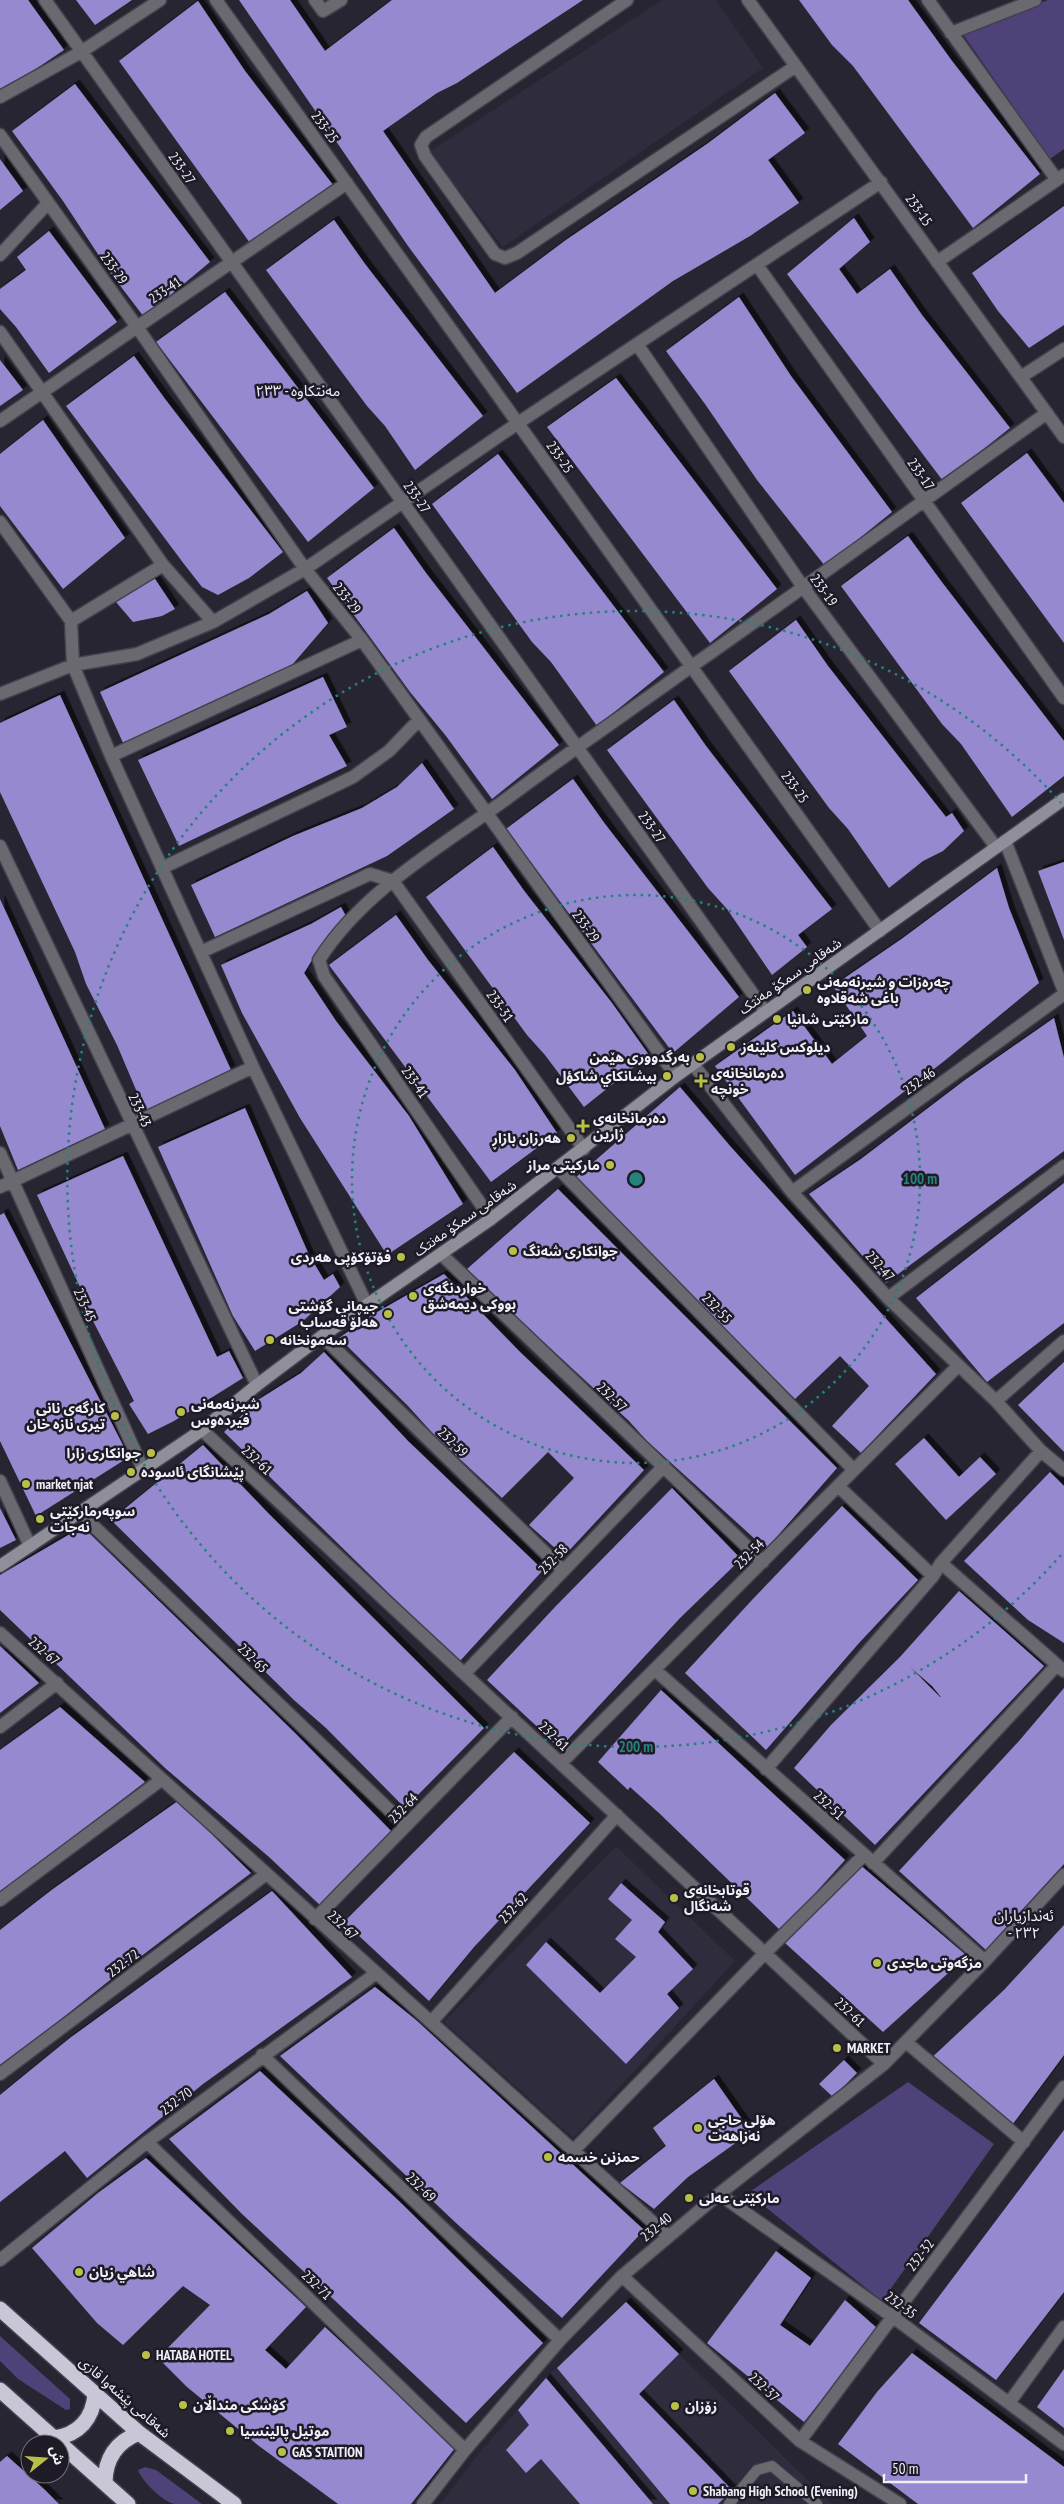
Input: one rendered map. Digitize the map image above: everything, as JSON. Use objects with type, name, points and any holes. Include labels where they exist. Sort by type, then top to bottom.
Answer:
[{"type":"highway","name":"شەقامی پێشەوا قازی","points":[[0,2309],[139,2433],[234,2504]]},
{"type":"highway","points":[[0,2390],[50,2434]]},
{"type":"highway","points":[[70,2434],[84,2423],[94,2405],[95,2394]]},
{"type":"highway","points":[[105,2483],[110,2456],[123,2442],[139,2433]]},
{"type":"highway","points":[[70,2452],[128,2504]]},
{"type":"main road","name":"شەقامی سمکۆ مەنتک","points":[[0,1566],[202,1430],[257,1385],[322,1336],[491,1219],[676,1076],[1064,799]]},
{"type":"street","name":"233-27","points":[[45,0],[765,1011]]},
{"type":"street","points":[[0,97],[81,52],[160,0]]},
{"type":"street","name":"233-25","points":[[216,0],[880,931]]},
{"type":"street","points":[[316,0],[323,11],[341,0]]},
{"type":"street","points":[[627,0],[426,137],[421,146],[425,156],[495,254],[506,258],[517,253],[796,66]]},
{"type":"street","name":"233-15","points":[[748,0],[1064,437]]},
{"type":"street","points":[[928,0],[1060,178],[938,262]]},
{"type":"street","points":[[951,33],[1035,0]]},
{"type":"street","name":"233-29","points":[[0,135],[137,327],[305,569],[362,640],[676,1076]]},
{"type":"street","points":[[0,694],[73,665],[137,654],[213,622],[305,569],[518,423],[881,182]]},
{"type":"street","name":"233-41","points":[[0,420],[232,264],[347,183]]},
{"type":"street","points":[[0,255],[48,203]]},
{"type":"street","name":"233-17","points":[[757,265],[922,502],[1064,698]]},
{"type":"street","points":[[0,332],[44,392],[163,565],[213,622]]},
{"type":"street","name":"233-19","points":[[637,344],[803,587],[1001,844],[1064,993]]},
{"type":"street","points":[[1021,377],[1064,349]]},
{"type":"street","points":[[201,952],[370,874],[393,880],[487,814],[576,747],[691,668],[1047,413]]},
{"type":"street","points":[[0,522],[71,621],[73,665],[111,756],[253,1067],[367,1305]]},
{"type":"street","points":[[71,621],[163,565]]},
{"type":"street","points":[[111,756],[362,640]]},
{"type":"street","points":[[162,868],[353,776],[389,751],[420,720]]},
{"type":"street","name":"233-43","points":[[0,846],[131,1125],[257,1385]]},
{"type":"street","name":"233-41","points":[[393,880],[349,922],[319,960],[324,976],[491,1219]]},
{"type":"street","name":"233-31","points":[[393,880],[584,1148]]},
{"type":"street","name":"232-46","points":[[792,1192],[1064,993]]},
{"type":"street","name":"232-47","points":[[693,1064],[792,1192],[888,1298],[996,1401],[1041,1451],[1064,1470]]},
{"type":"street","points":[[0,1187],[253,1067]]},
{"type":"street","name":"233-45","points":[[0,1153],[143,1469]]},
{"type":"street","points":[[888,1298],[1064,1166]]},
{"type":"street","name":"232-55","points":[[558,1168],[854,1470]]},
{"type":"street","name":"232-57","points":[[441,1254],[762,1562]]},
{"type":"street","name":"232-59","points":[[322,1336],[563,1570]]},
{"type":"street","points":[[996,1401],[1064,1341]]},
{"type":"street","name":"232-54","points":[[561,1763],[958,1366]]},
{"type":"street","name":"232-61","points":[[202,1430],[884,2064]]},
{"type":"street","points":[[766,1769],[933,1576],[941,1563],[1041,1451]]},
{"type":"street","name":"232-58","points":[[464,1673],[664,1466]]},
{"type":"street","points":[[0,1481],[30,1546]]},
{"type":"street","points":[[838,1486],[933,1576]]},
{"type":"street","name":"232-65","points":[[78,1512],[406,1826]]},
{"type":"street","points":[[574,2150],[765,1953],[868,1860],[1060,1668],[941,1563]]},
{"type":"street","name":"232-67","points":[[0,1633],[57,1682],[161,1780],[374,1974],[432,2021],[668,2236]]},
{"type":"street","name":"232-51","points":[[655,1670],[868,1860],[985,1961]]},
{"type":"street","points":[[0,1728],[57,1682]]},
{"type":"street","name":"232-64","points":[[315,1919],[512,1717]]},
{"type":"street","points":[[0,1900],[161,1780]]},
{"type":"street","name":"232-62","points":[[432,2021],[617,1815]]},
{"type":"street","name":"232-72","points":[[0,2074],[265,1875]]},
{"type":"street","name":"232-40","points":[[423,2504],[465,2450],[560,2340],[622,2276],[719,2194],[884,2064],[1063,1879]]},
{"type":"street","name":"232-70","points":[[0,2260],[147,2142],[262,2055],[374,1974]]},
{"type":"street","points":[[906,2042],[1024,2142]]},
{"type":"street","name":"232-69","points":[[262,2055],[560,2340]]},
{"type":"street","name":"232-32","points":[[800,2442],[1064,2087]]},
{"type":"street","name":"232-71","points":[[147,2142],[465,2450]]},
{"type":"street","name":"232-35","points":[[719,2194],[893,2317],[1064,2444]]},
{"type":"street","name":"232-37","points":[[622,2276],[800,2442],[900,2504]]},
{"type":"street","points":[[1009,2403],[1064,2327]]},
{"type":"lane","points":[[729,2504],[757,2470],[772,2466],[817,2504]]},
{"type":"shaded area","points":[[662,0],[716,0],[763,68],[503,247],[429,152]]},
{"type":"shaded area","points":[[1048,0],[1064,0],[1064,149],[1050,159],[962,33]]},
{"type":"shaded area","points":[[616,1846],[735,1961],[573,2138],[444,2022]]},
{"type":"shaded area","points":[[908,2082],[994,2144],[882,2301],[748,2193]]},
{"type":"shaded area","points":[[626,2302],[832,2504],[440,2504],[480,2452],[546,2378]]},
{"type":"shaded area","points":[[0,2336],[70,2399],[70,2409],[66,2410],[18,2379],[0,2361]]},
{"type":"shaded area","points":[[145,2467],[156,2470],[202,2504],[175,2504],[165,2500],[153,2490],[140,2474],[138,2470]]},
{"type":"building","points":[[0,0],[28,0],[64,50],[0,93]]},
{"type":"building","points":[[76,0],[132,0],[95,25]]},
{"type":"building","points":[[239,0],[290,0],[325,51],[392,0],[583,0],[457,83],[437,93],[383,131],[495,293],[566,240],[707,144],[775,93],[805,133],[768,160],[799,203],[750,236],[673,281],[517,393],[408,246]]},
{"type":"building","points":[[799,0],[908,0],[952,61],[1040,174],[973,228],[853,66],[832,45]]},
{"type":"building","points":[[198,1],[245,71],[333,185],[250,243],[119,61]]},
{"type":"building","points":[[75,84],[210,262],[144,317],[109,271],[63,201],[12,131]]},
{"type":"building","points":[[0,159],[23,191],[0,210]]},
{"type":"building","points":[[1064,206],[1064,325],[1029,348],[998,311],[972,273]]},
{"type":"building","points":[[854,218],[870,242],[839,269],[857,294],[890,269],[922,315],[1010,428],[943,481],[787,274]]},
{"type":"building","points":[[334,220],[365,264],[483,416],[415,470],[385,426],[367,406],[266,270]]},
{"type":"building","points":[[49,231],[117,322],[49,373],[16,327],[0,309],[0,289],[26,270],[17,257]]},
{"type":"building","points":[[225,292],[374,488],[308,542],[156,342]]},
{"type":"building","points":[[739,297],[791,376],[892,512],[825,566],[757,480],[666,351]]},
{"type":"building","points":[[134,356],[283,552],[249,578],[218,595],[202,587],[66,406]]},
{"type":"building","points":[[0,360],[23,390],[0,406]]},
{"type":"building","points":[[616,378],[777,589],[710,643],[547,427]]},
{"type":"building","points":[[43,420],[125,538],[63,589],[0,506],[0,454]]},
{"type":"building","points":[[1027,453],[1064,503],[1064,643],[961,503]]},
{"type":"building","points":[[498,454],[664,672],[597,726],[551,662],[532,642],[432,504]]},
{"type":"building","points":[[394,528],[426,573],[559,745],[492,799],[446,736],[410,692],[327,578]]},
{"type":"building","points":[[908,536],[1064,741],[1064,776],[1012,817],[961,744],[942,724],[841,586]]},
{"type":"building","points":[[153,576],[175,609],[162,616],[133,622],[116,602]]},
{"type":"building","points":[[307,591],[328,623],[292,665],[124,745],[100,692],[269,614]]},
{"type":"building","points":[[796,620],[828,666],[946,817],[952,813],[964,831],[943,851],[923,861],[889,888],[848,829],[829,808],[729,671]]},
{"type":"building","points":[[323,677],[347,727],[329,735],[347,766],[179,846],[138,760]]},
{"type":"building","points":[[60,695],[231,1070],[145,1111],[117,1045],[86,984],[75,952],[0,792],[0,723]]},
{"type":"building","points":[[674,700],[706,746],[832,909],[798,935],[807,947],[772,975],[727,909],[708,888],[607,750]]},
{"type":"building","points":[[422,763],[454,809],[387,856],[215,937],[191,885],[293,836],[362,808],[397,787]]},
{"type":"building","points":[[573,779],[605,824],[739,997],[673,1053],[506,829]]},
{"type":"building","points":[[493,847],[525,892],[612,1003],[649,1055],[584,1107],[545,1055],[527,1035],[426,897]]},
{"type":"building","points":[[1064,862],[1064,940],[1038,871]]},
{"type":"building","points":[[997,868],[1009,908],[1039,983],[943,1062],[795,1175],[715,1066],[793,1011],[832,1064],[867,1036],[833,986],[903,938]]},
{"type":"building","points":[[0,899],[105,1129],[18,1170],[0,1126]]},
{"type":"building","points":[[341,907],[349,922],[322,944],[304,973],[336,1021],[409,1116],[463,1204],[387,1255],[300,1118],[242,1013],[221,965],[311,924]]},
{"type":"building","points":[[396,915],[428,960],[515,1070],[557,1133],[491,1182],[329,965]]},
{"type":"building","points":[[1054,1018],[1064,1058],[1064,1151],[886,1283],[809,1194],[861,1159],[965,1080]]},
{"type":"building","points":[[680,1087],[730,1146],[936,1374],[861,1453],[832,1426],[869,1386],[840,1356],[795,1399],[574,1179]]},
{"type":"building","points":[[245,1108],[309,1255],[324,1280],[333,1274],[340,1287],[303,1321],[255,1351],[233,1316],[158,1147]]},
{"type":"building","points":[[123,1156],[217,1357],[229,1351],[243,1378],[174,1421],[148,1434],[129,1404],[134,1401],[92,1319],[80,1287],[37,1195]]},
{"type":"building","points":[[1064,1183],[1064,1323],[987,1382],[916,1298]]},
{"type":"building","points":[[558,1189],[837,1468],[766,1549],[647,1441],[629,1421],[467,1269]]},
{"type":"building","points":[[4,1213],[129,1457],[36,1516],[0,1441],[0,1215]]},
{"type":"building","points":[[444,1274],[520,1352],[644,1470],[564,1556],[529,1525],[574,1478],[548,1452],[502,1498],[436,1437],[408,1406],[339,1338],[372,1315]]},
{"type":"building","points":[[324,1352],[408,1441],[543,1570],[459,1662],[224,1432],[258,1400],[301,1373]]},
{"type":"building","points":[[1064,1362],[1064,1452],[1018,1405]]},
{"type":"building","points":[[924,1438],[959,1477],[980,1457],[996,1474],[946,1520],[895,1464]]},
{"type":"building","points":[[203,1445],[268,1513],[484,1728],[405,1808],[326,1728],[295,1701],[111,1520]]},
{"type":"building","points":[[1050,1472],[1064,1486],[1064,1643],[1028,1620],[964,1561]]},
{"type":"building","points":[[672,1488],[741,1559],[680,1618],[560,1748],[487,1680],[555,1607]]},
{"type":"building","points":[[842,1506],[918,1580],[859,1643],[766,1750],[685,1673]]},
{"type":"building","points":[[0,1508],[16,1540],[0,1548]]},
{"type":"building","points":[[88,1532],[295,1733],[394,1834],[322,1907],[269,1857],[165,1768],[0,1610],[0,1575],[70,1534]]},
{"type":"building","points":[[959,1591],[1044,1666],[875,1845],[794,1768],[831,1725],[900,1657]],"holes":[[[910,1667],[932,1686],[941,1697]]]},
{"type":"building","points":[[0,1646],[39,1683],[0,1713]]},
{"type":"building","points":[[1064,1688],[1064,1864],[986,1950],[899,1871],[1019,1741]]},
{"type":"building","points":[[661,1690],[845,1860],[781,1931],[659,1813],[630,1787],[628,1790],[598,1762]]},
{"type":"building","points":[[60,1707],[145,1782],[0,1893],[0,1750]]},
{"type":"building","points":[[514,1752],[590,1823],[474,1947],[429,2001],[344,1922]]},
{"type":"building","points":[[178,1801],[251,1873],[115,1976],[0,2068],[0,1930],[53,1889]]},
{"type":"building","points":[[859,1864],[967,1956],[883,2032],[785,1943]]},
{"type":"building","points":[[621,1883],[665,1922],[658,1932],[693,1969],[667,1994],[679,2008],[626,2064],[526,1965],[546,1942],[600,1993],[636,1957],[615,1939],[632,1920],[608,1899]]},
{"type":"building","points":[[272,1891],[352,1977],[203,2084],[87,2178],[65,2151],[0,2202],[0,2095],[70,2038]]},
{"type":"building","points":[[1064,1925],[1064,2055],[1009,2129],[925,2064],[1004,1990]]},
{"type":"building","points":[[375,1987],[416,2020],[644,2230],[562,2318],[456,2223],[280,2056]]},
{"type":"building","points":[[844,2060],[857,2073],[833,2097],[819,2084]]},
{"type":"building","points":[[260,2071],[401,2203],[543,2343],[466,2423],[241,2213],[169,2139]]},
{"type":"building","points":[[714,2079],[751,2132],[688,2177],[654,2209],[620,2183],[666,2146],[653,2128]]},
{"type":"building","points":[[1064,2130],[1064,2292],[996,2380],[919,2323]]},
{"type":"building","points":[[146,2158],[306,2307],[265,2350],[286,2369],[325,2327],[455,2448],[411,2504],[338,2504],[259,2446],[187,2387],[158,2358],[210,2305],[183,2286],[123,2345],[97,2323],[32,2248],[98,2193]]},
{"type":"building","points":[[776,2251],[811,2278],[780,2325],[810,2346],[845,2300],[878,2329],[804,2422],[707,2343]]},
{"type":"building","points":[[626,2302],[679,2354],[639,2394],[732,2490],[718,2504],[670,2504],[557,2368]]},
{"type":"building","points":[[912,2353],[1064,2467],[1064,2504],[918,2504],[838,2444],[877,2392]]},
{"type":"building","points":[[1064,2369],[1064,2428],[1037,2407]]},
{"type":"building","points":[[546,2378],[653,2504],[580,2504],[541,2459],[526,2473],[506,2450],[529,2425],[518,2410]]},
{"type":"building","points":[[7,2456],[20,2468],[20,2484],[38,2484],[59,2504],[0,2504],[0,2462]]},
{"type":"place","name":"چەرەزات و شیرنەمەنی باغی شەقلاوە","points":[[807,990]]},
{"type":"place","name":"مارکێتی شانیا","points":[[777,1019]]},
{"type":"place","name":"دیلوکس کلینەز","points":[[731,1047]]},
{"type":"place","name":"بەرگدووری هێمن","points":[[700,1057]]},
{"type":"place","name":"بيشانكاي شاكؤل","points":[[667,1076]]},
{"type":"place","name":"دەرمانخانەی خونچە","points":[[701,1081]]},
{"type":"place","name":"دەرمانخانەی ژارین","points":[[583,1126]]},
{"type":"place","name":"هەرزان بازاڕ","points":[[571,1138]]},
{"type":"place","name":"مارکیتی مراز","points":[[610,1165]]},
{"type":"place","name":"جوانکاری شەنگ","points":[[513,1251]]},
{"type":"place","name":"فۆتۆکۆپی هەردی","points":[[401,1257]]},
{"type":"place","name":"خواردنگەی بووکی دیمەشق","points":[[413,1296]]},
{"type":"place","name":"جیهانی گۆشتی هەڵۆ قەساب","points":[[388,1314]]},
{"type":"place","name":"سەمونخانە","points":[[270,1340]]},
{"type":"place","name":"شیرنەمەنی فیردەوس","points":[[181,1412]]},
{"type":"place","name":"کارگەی نانی تیری نازە خان","points":[[115,1416]]},
{"type":"place","name":"جوانکاری زارا","points":[[151,1453]]},
{"type":"place","name":"پێشانگای ئاسودە","points":[[131,1472]]},
{"type":"place","name":"market njat","points":[[26,1484]]},
{"type":"place","name":"سوپەرمارکێتی نەجات","points":[[40,1519]]},
{"type":"place","name":"قوتابخانەی شەنگال","points":[[674,1898]]},
{"type":"place","name":"مزگەوتی ماجدی","points":[[877,1963]]},
{"type":"place","name":"MARKET","points":[[837,2048]]},
{"type":"place","name":"هۆلی حاجی نەزاهەت","points":[[698,2128]]},
{"type":"place","name":"حمزنن خسمه","points":[[548,2157]]},
{"type":"place","name":"مارکێتی عەلی","points":[[689,2198]]},
{"type":"place","name":"شاهي زيان","points":[[79,2272]]},
{"type":"place","name":"HATABA HOTEL","points":[[146,2355]]},
{"type":"place","name":"کۆشکی منداڵان","points":[[183,2405]]},
{"type":"place","name":"زۆزان","points":[[675,2406]]},
{"type":"place","name":"موتيل پالينسيا","points":[[230,2431]]},
{"type":"place","name":"GAS STAITION","points":[[282,2452]]},
{"type":"place","name":"Shabang High School (Evening)","points":[[693,2491]]},
{"type":"district","name":"مەنتکاوە - ٢٣٣","points":[[298,390]]},
{"type":"district","name":"ئەندازیاران - ٢٣٢","points":[[1024,1924]]}]
